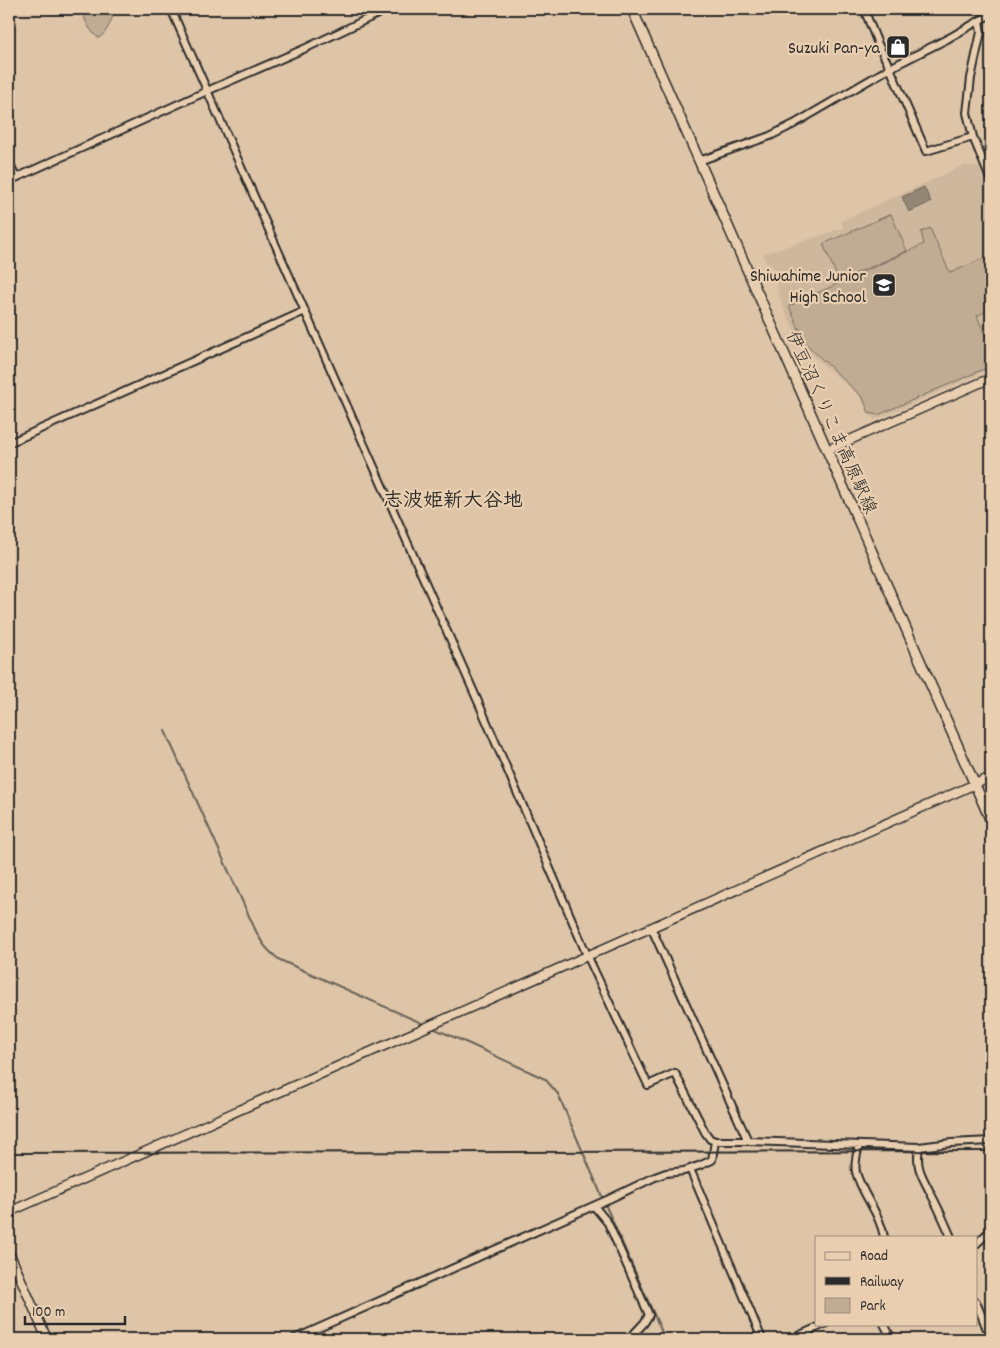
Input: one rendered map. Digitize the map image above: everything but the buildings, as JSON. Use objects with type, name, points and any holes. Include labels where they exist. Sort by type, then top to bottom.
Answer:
[{"type":"main road","name":"伊豆沼くりこま高原駅線","points":[[632,9],[991,821]]},
{"type":"street","points":[[171,9],[480,706],[588,955],[648,1085],[675,1073],[705,1132],[710,1140],[715,1141],[919,1147],[991,1141]]},
{"type":"street","points":[[9,181],[306,48],[388,9]]},
{"type":"street","points":[[864,9],[926,151],[972,137]]},
{"type":"street","points":[[699,161],[770,136],[794,124],[890,68],[991,14]]},
{"type":"street","points":[[978,21],[981,32],[967,113],[972,137],[991,181]]},
{"type":"street","points":[[9,162],[16,178]]},
{"type":"street","points":[[9,442],[305,310]]},
{"type":"street","points":[[827,450],[991,378]]},
{"type":"street","points":[[9,1212],[991,777]]},
{"type":"street","points":[[651,927],[748,1141]]},
{"type":"street","points":[[294,1339],[597,1205],[655,1177],[666,1173],[684,1171],[712,1160],[715,1141]]},
{"type":"street","points":[[859,1145],[856,1172],[879,1219],[884,1236]]},
{"type":"street","points":[[919,1147],[917,1158],[920,1174],[950,1236]]},
{"type":"street","points":[[690,1169],[762,1339]]},
{"type":"street","points":[[597,1205],[608,1223],[649,1316],[629,1339]]},
{"type":"street","points":[[978,1242],[991,1230]]},
{"type":"street","points":[[9,1252],[47,1339]]},
{"type":"street","points":[[978,1307],[991,1339]]},
{"type":"street","points":[[791,1339],[821,1326]]},
{"type":"street","points":[[885,1326],[892,1339]]},
{"type":"shaded area","name":"Shiwahime Junior High School","points":[[965,165],[983,168],[991,188],[991,369],[875,420],[869,415],[861,397],[802,347],[781,303],[773,267],[766,263],[763,254],[843,228],[841,221]]},
{"type":"shaded area","points":[[924,187],[931,202],[909,212],[902,197]]},
{"type":"green space","points":[[82,9],[115,9],[107,29],[99,38],[88,25]]},
{"type":"green space","points":[[891,214],[907,251],[839,281],[823,244]]},
{"type":"green space","points":[[930,228],[950,273],[989,256],[991,262],[991,309],[977,316],[991,349],[991,366],[878,415],[869,413],[863,398],[805,343],[789,306],[924,244],[921,232]]},
{"type":"waterway","points":[[165,731],[254,927],[267,949],[280,960],[426,1025]]},
{"type":"waterway","points":[[433,1028],[545,1079],[558,1094],[603,1199]]},
{"type":"waterway","points":[[605,1204],[665,1339]]},
{"type":"railway","points":[[9,1153],[991,1151]]},
{"type":"place","name":"Suzuki Pan-ya","points":[[898,47]]},
{"type":"place","name":"Shiwahime Junior High School","points":[[884,285]]},
{"type":"district","name":"志波姫新大谷地","points":[[453,499]]}]
